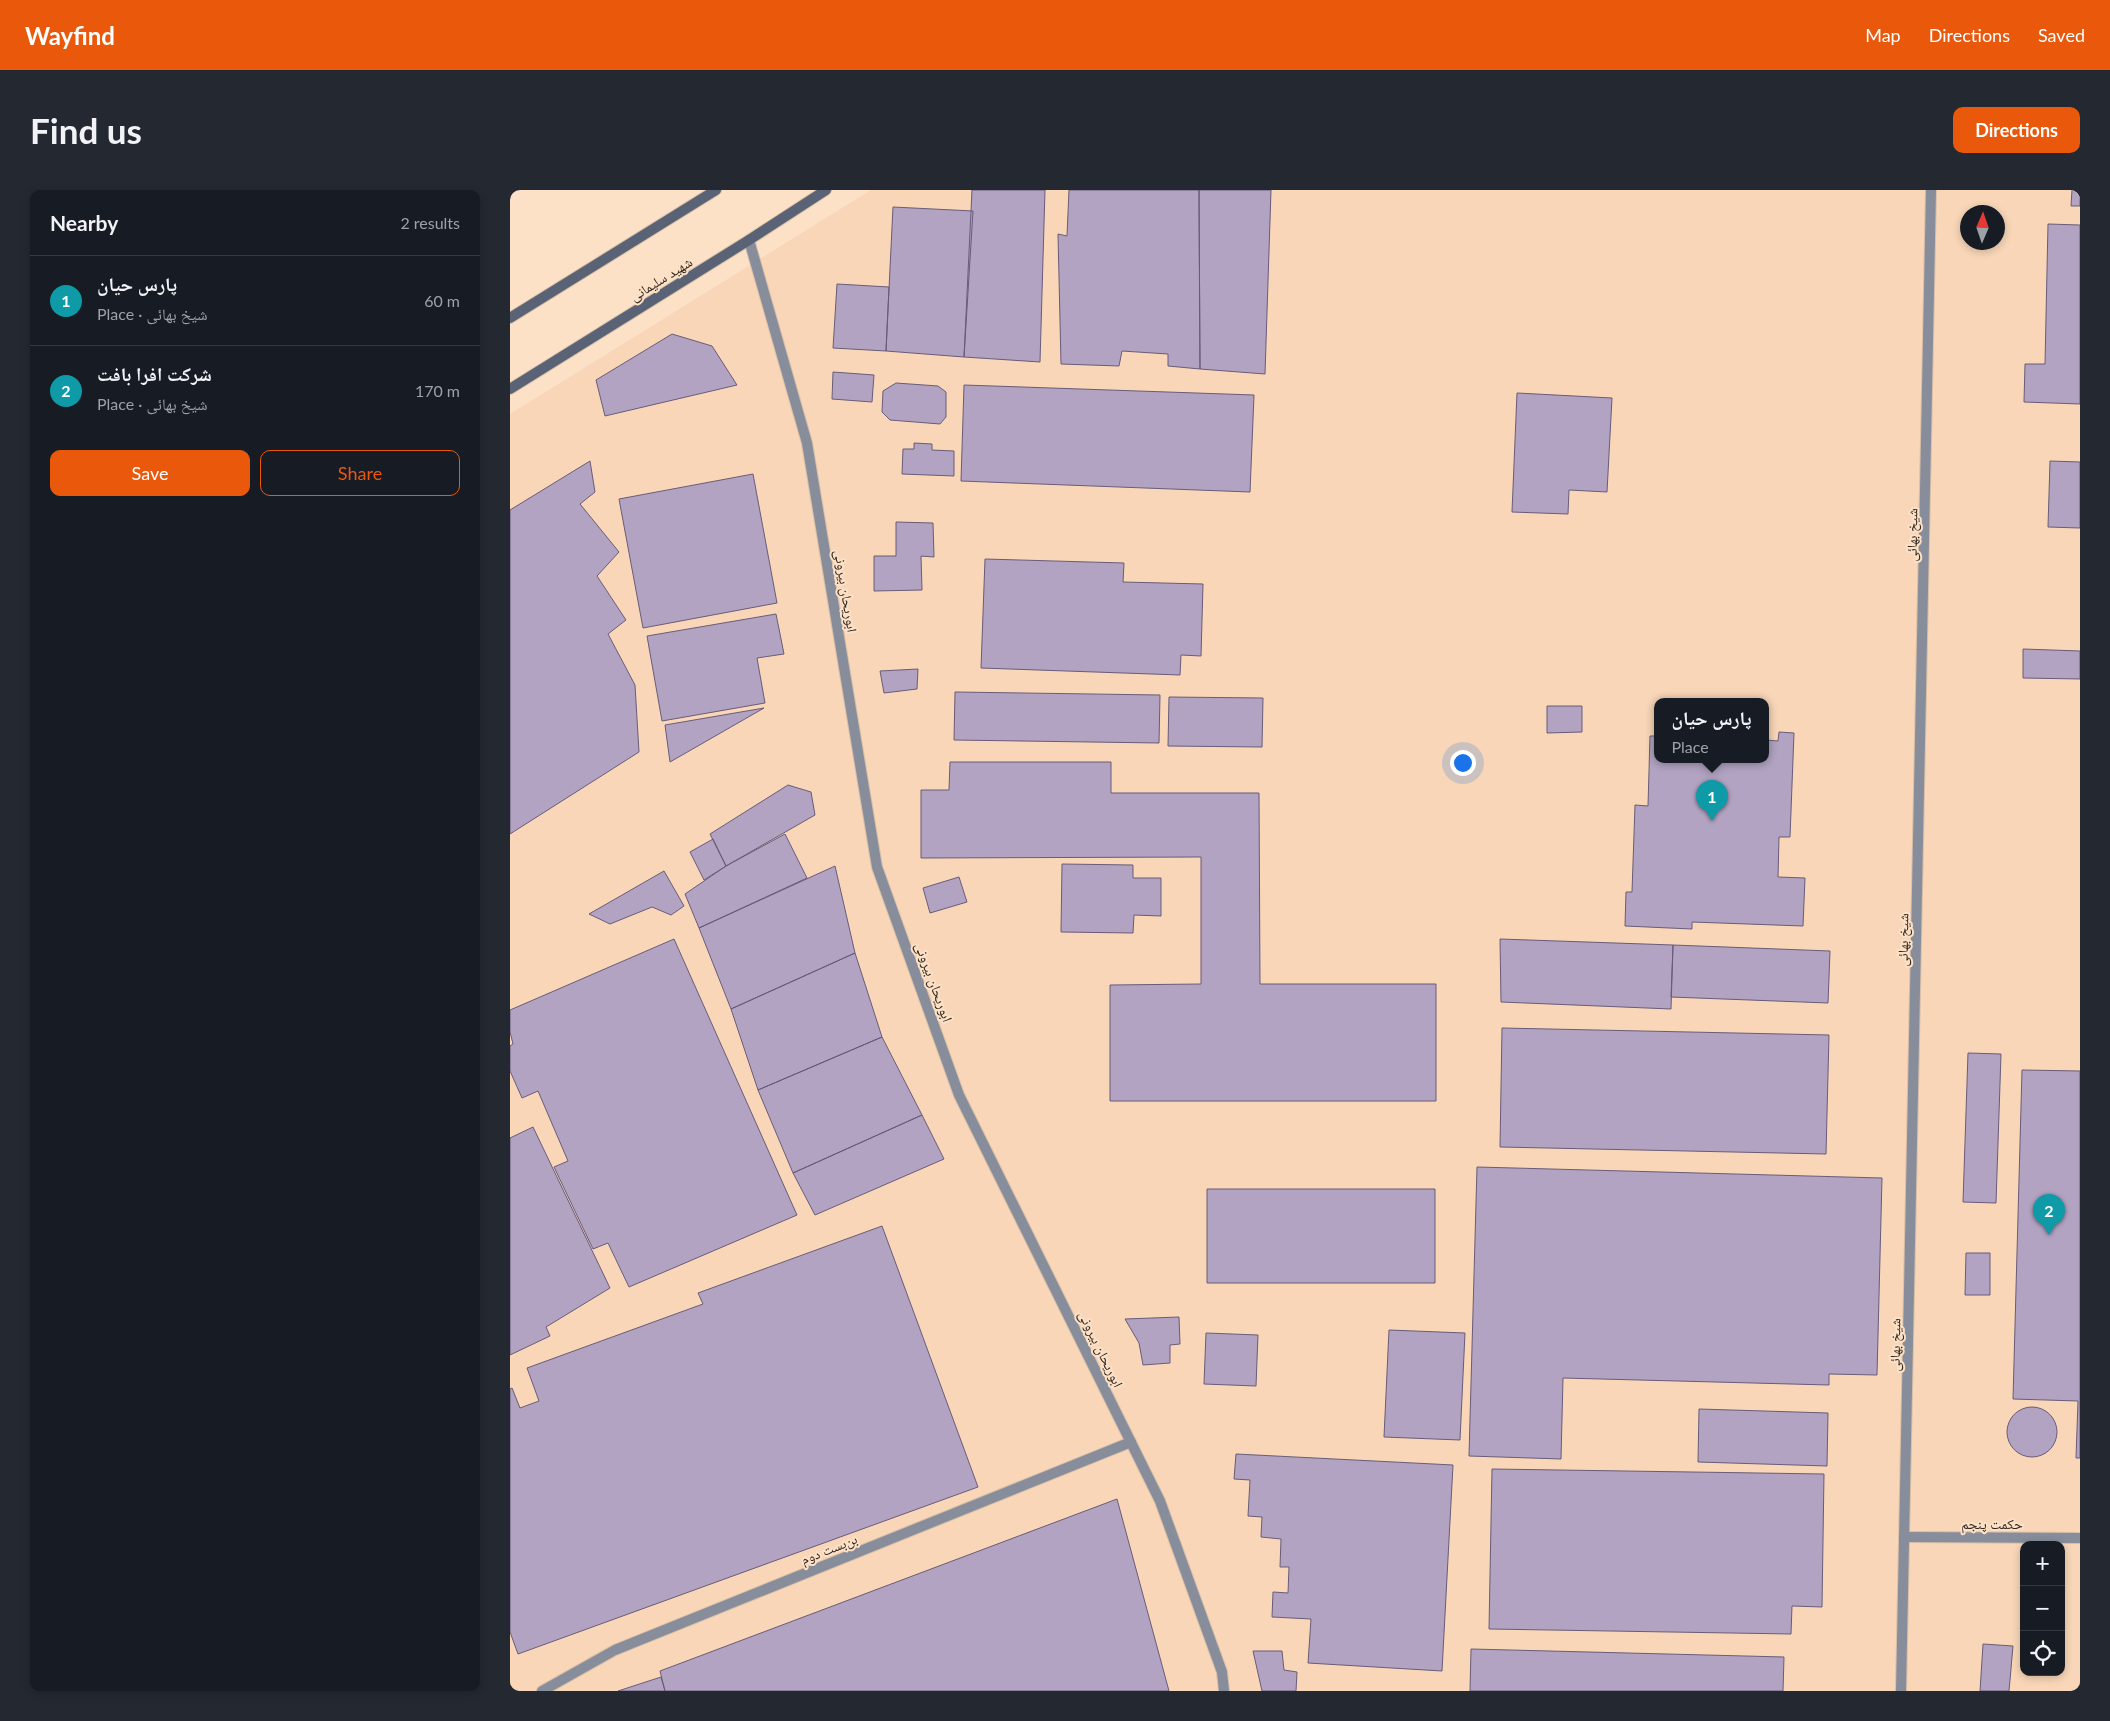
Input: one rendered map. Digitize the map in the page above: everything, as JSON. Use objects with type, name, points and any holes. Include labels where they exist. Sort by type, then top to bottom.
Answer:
[{"type":"main road","points":[[510,318],[716,190]]},
{"type":"main road","name":"شهید سلیمانی","points":[[510,389],[826,190]]},
{"type":"street","name":"شیخ بهائی","points":[[1901,1691],[1931,302],[1931,190]]},
{"type":"street","name":"ابوریحان بیرونی","points":[[749,240],[807,443],[877,867],[960,1095],[1160,1501],[1222,1672],[1224,1691]]},
{"type":"street","name":"بن‌بست دوم","points":[[542,1691],[615,1650],[1131,1442]]},
{"type":"street","name":"حکمت پنجم","points":[[1904,1537],[2080,1538]]},
{"type":"shaded area","points":[[871,190],[2080,190],[2080,1691],[510,1691],[510,414]]},
{"type":"building","points":[[972,190],[1045,190],[1040,362],[964,357]]},
{"type":"building","points":[[1069,190],[1199,190],[1200,369],[1168,366],[1168,354],[1122,351],[1119,366],[1061,364],[1058,234],[1067,236]]},
{"type":"building","points":[[1199,190],[1271,190],[1265,374],[1200,369]]},
{"type":"building","points":[[2072,190],[2080,190],[2080,206],[2071,206]]},
{"type":"building","points":[[893,207],[973,211],[964,357],[886,351]]},
{"type":"building","points":[[2048,224],[2080,225],[2080,404],[2024,402],[2025,364],[2045,364]]},
{"type":"building","points":[[837,284],[889,287],[886,351],[833,348]]},
{"type":"building","points":[[672,334],[712,346],[737,385],[605,416],[596,380]]},
{"type":"building","points":[[833,372],[874,375],[872,402],[832,399]]},
{"type":"building","points":[[896,383],[938,386],[946,392],[946,417],[940,424],[890,420],[882,412],[883,391]]},
{"type":"building","points":[[964,385],[1254,395],[1250,492],[961,481]]},
{"type":"building","points":[[1517,393],[1612,398],[1607,492],[1569,490],[1568,514],[1512,512]]},
{"type":"building","points":[[914,443],[932,444],[932,450],[954,451],[954,476],[902,474],[903,449],[914,449]]},
{"type":"building","points":[[590,461],[595,492],[580,504],[619,552],[597,576],[626,620],[608,634],[635,685],[639,752],[510,834],[510,510]]},
{"type":"building","points":[[2050,461],[2080,462],[2080,528],[2048,527]]},
{"type":"building","points":[[753,474],[777,603],[643,628],[619,499]]},
{"type":"building","points":[[896,522],[933,523],[934,557],[921,556],[922,590],[874,591],[874,556],[896,556]]},
{"type":"building","points":[[985,559],[1124,563],[1123,582],[1203,584],[1201,656],[1181,655],[1180,675],[981,668]]},
{"type":"building","points":[[776,614],[784,654],[757,658],[765,703],[662,721],[647,636]]},
{"type":"building","points":[[2023,649],[2080,651],[2080,679],[2023,678]]},
{"type":"building","points":[[918,669],[917,689],[884,693],[880,671]]},
{"type":"building","points":[[955,692],[1160,695],[1159,743],[954,740]]},
{"type":"building","points":[[1169,697],[1263,698],[1262,747],[1168,746]]},
{"type":"building","points":[[1547,706],[1582,706],[1582,732],[1547,733]]},
{"type":"building","points":[[764,708],[670,762],[665,725]]},
{"type":"building","points":[[1779,732],[1794,733],[1790,837],[1779,837],[1778,877],[1805,878],[1803,926],[1692,922],[1692,929],[1625,926],[1626,892],[1632,892],[1635,805],[1648,806],[1650,736],[1654,736],[1654,763],[1769,763],[1769,740],[1778,741]]},
{"type":"building","points":[[950,762],[1111,762],[1111,793],[1259,793],[1260,984],[1436,984],[1436,1101],[1110,1101],[1110,985],[1201,984],[1201,857],[921,858],[921,790],[949,790]]},
{"type":"building","points":[[788,785],[811,792],[815,815],[726,866],[710,834]]},
{"type":"building","points":[[785,834],[807,878],[699,928],[685,894],[726,866]]},
{"type":"building","points":[[713,839],[726,866],[704,880],[690,852]]},
{"type":"building","points":[[1062,864],[1133,865],[1133,878],[1161,878],[1161,916],[1134,915],[1133,933],[1061,932]]},
{"type":"building","points":[[835,866],[855,953],[731,1009],[699,928]]},
{"type":"building","points":[[664,871],[684,906],[671,915],[652,907],[610,924],[589,914]]},
{"type":"building","points":[[959,877],[967,902],[930,913],[923,888]]},
{"type":"building","points":[[674,939],[797,1215],[629,1287],[608,1243],[593,1249],[554,1167],[568,1161],[538,1091],[522,1098],[510,1071],[510,1046],[513,1044],[510,1032],[510,1010]]},
{"type":"building","points":[[1500,939],[1673,945],[1671,1009],[1501,1002]]},
{"type":"building","points":[[1673,945],[1830,951],[1828,1003],[1671,997]]},
{"type":"building","points":[[855,953],[882,1037],[758,1090],[731,1009]]},
{"type":"building","points":[[1502,1028],[1829,1035],[1826,1154],[1500,1147]]},
{"type":"building","points":[[882,1037],[922,1115],[793,1173],[758,1090]]},
{"type":"building","points":[[1968,1053],[2001,1054],[1996,1203],[1963,1202]]},
{"type":"building","points":[[2022,1070],[2080,1071],[2080,1458],[2076,1458],[2078,1401],[2013,1399]]},
{"type":"building","points":[[922,1115],[944,1159],[815,1215],[793,1173]]},
{"type":"building","points":[[533,1127],[610,1288],[546,1327],[550,1336],[510,1355],[510,1138]]},
{"type":"building","points":[[1477,1167],[1882,1178],[1877,1375],[1829,1374],[1829,1385],[1563,1378],[1561,1459],[1469,1456]]},
{"type":"building","points":[[1207,1189],[1435,1189],[1435,1283],[1207,1283]]},
{"type":"building","points":[[882,1226],[978,1487],[518,1654],[510,1632],[510,1389],[512,1388],[520,1408],[539,1401],[527,1368],[703,1304],[698,1293]]},
{"type":"building","points":[[1966,1253],[1990,1253],[1990,1295],[1965,1295]]},
{"type":"building","points":[[1179,1317],[1180,1344],[1170,1345],[1170,1363],[1143,1365],[1139,1343],[1125,1319]]},
{"type":"building","points":[[1389,1330],[1465,1333],[1460,1440],[1384,1437]]},
{"type":"building","points":[[1206,1333],[1258,1335],[1256,1386],[1204,1384]]},
{"type":"building","points":[[2027,1407],[2037,1407],[2050,1414],[2057,1427],[2057,1437],[2050,1450],[2037,1457],[2027,1457],[2018,1453],[2011,1446],[2007,1437],[2007,1427],[2011,1418],[2018,1411]]},
{"type":"building","points":[[1699,1409],[1828,1413],[1827,1466],[1698,1462]]},
{"type":"building","points":[[1236,1454],[1453,1465],[1442,1671],[1308,1663],[1311,1619],[1272,1617],[1273,1592],[1288,1593],[1289,1567],[1280,1567],[1281,1539],[1261,1537],[1262,1517],[1248,1516],[1250,1480],[1234,1479]]},
{"type":"building","points":[[1492,1469],[1824,1474],[1822,1607],[1792,1606],[1791,1634],[1489,1629]]},
{"type":"building","points":[[1117,1499],[1169,1691],[665,1691],[660,1671]]},
{"type":"building","points":[[1983,1644],[2013,1646],[2009,1691],[1980,1691]]},
{"type":"building","points":[[1471,1649],[1784,1657],[1783,1691],[1470,1691]]},
{"type":"building","points":[[1253,1651],[1282,1651],[1284,1670],[1297,1672],[1296,1691],[1262,1691]]},
{"type":"building","points":[[661,1677],[665,1691],[618,1691]]},
{"type":"place","name":"پارس حیان","points":[[1712,821]]},
{"type":"place","name":"شرکت افرا بافت","points":[[2049,1235]]}]
